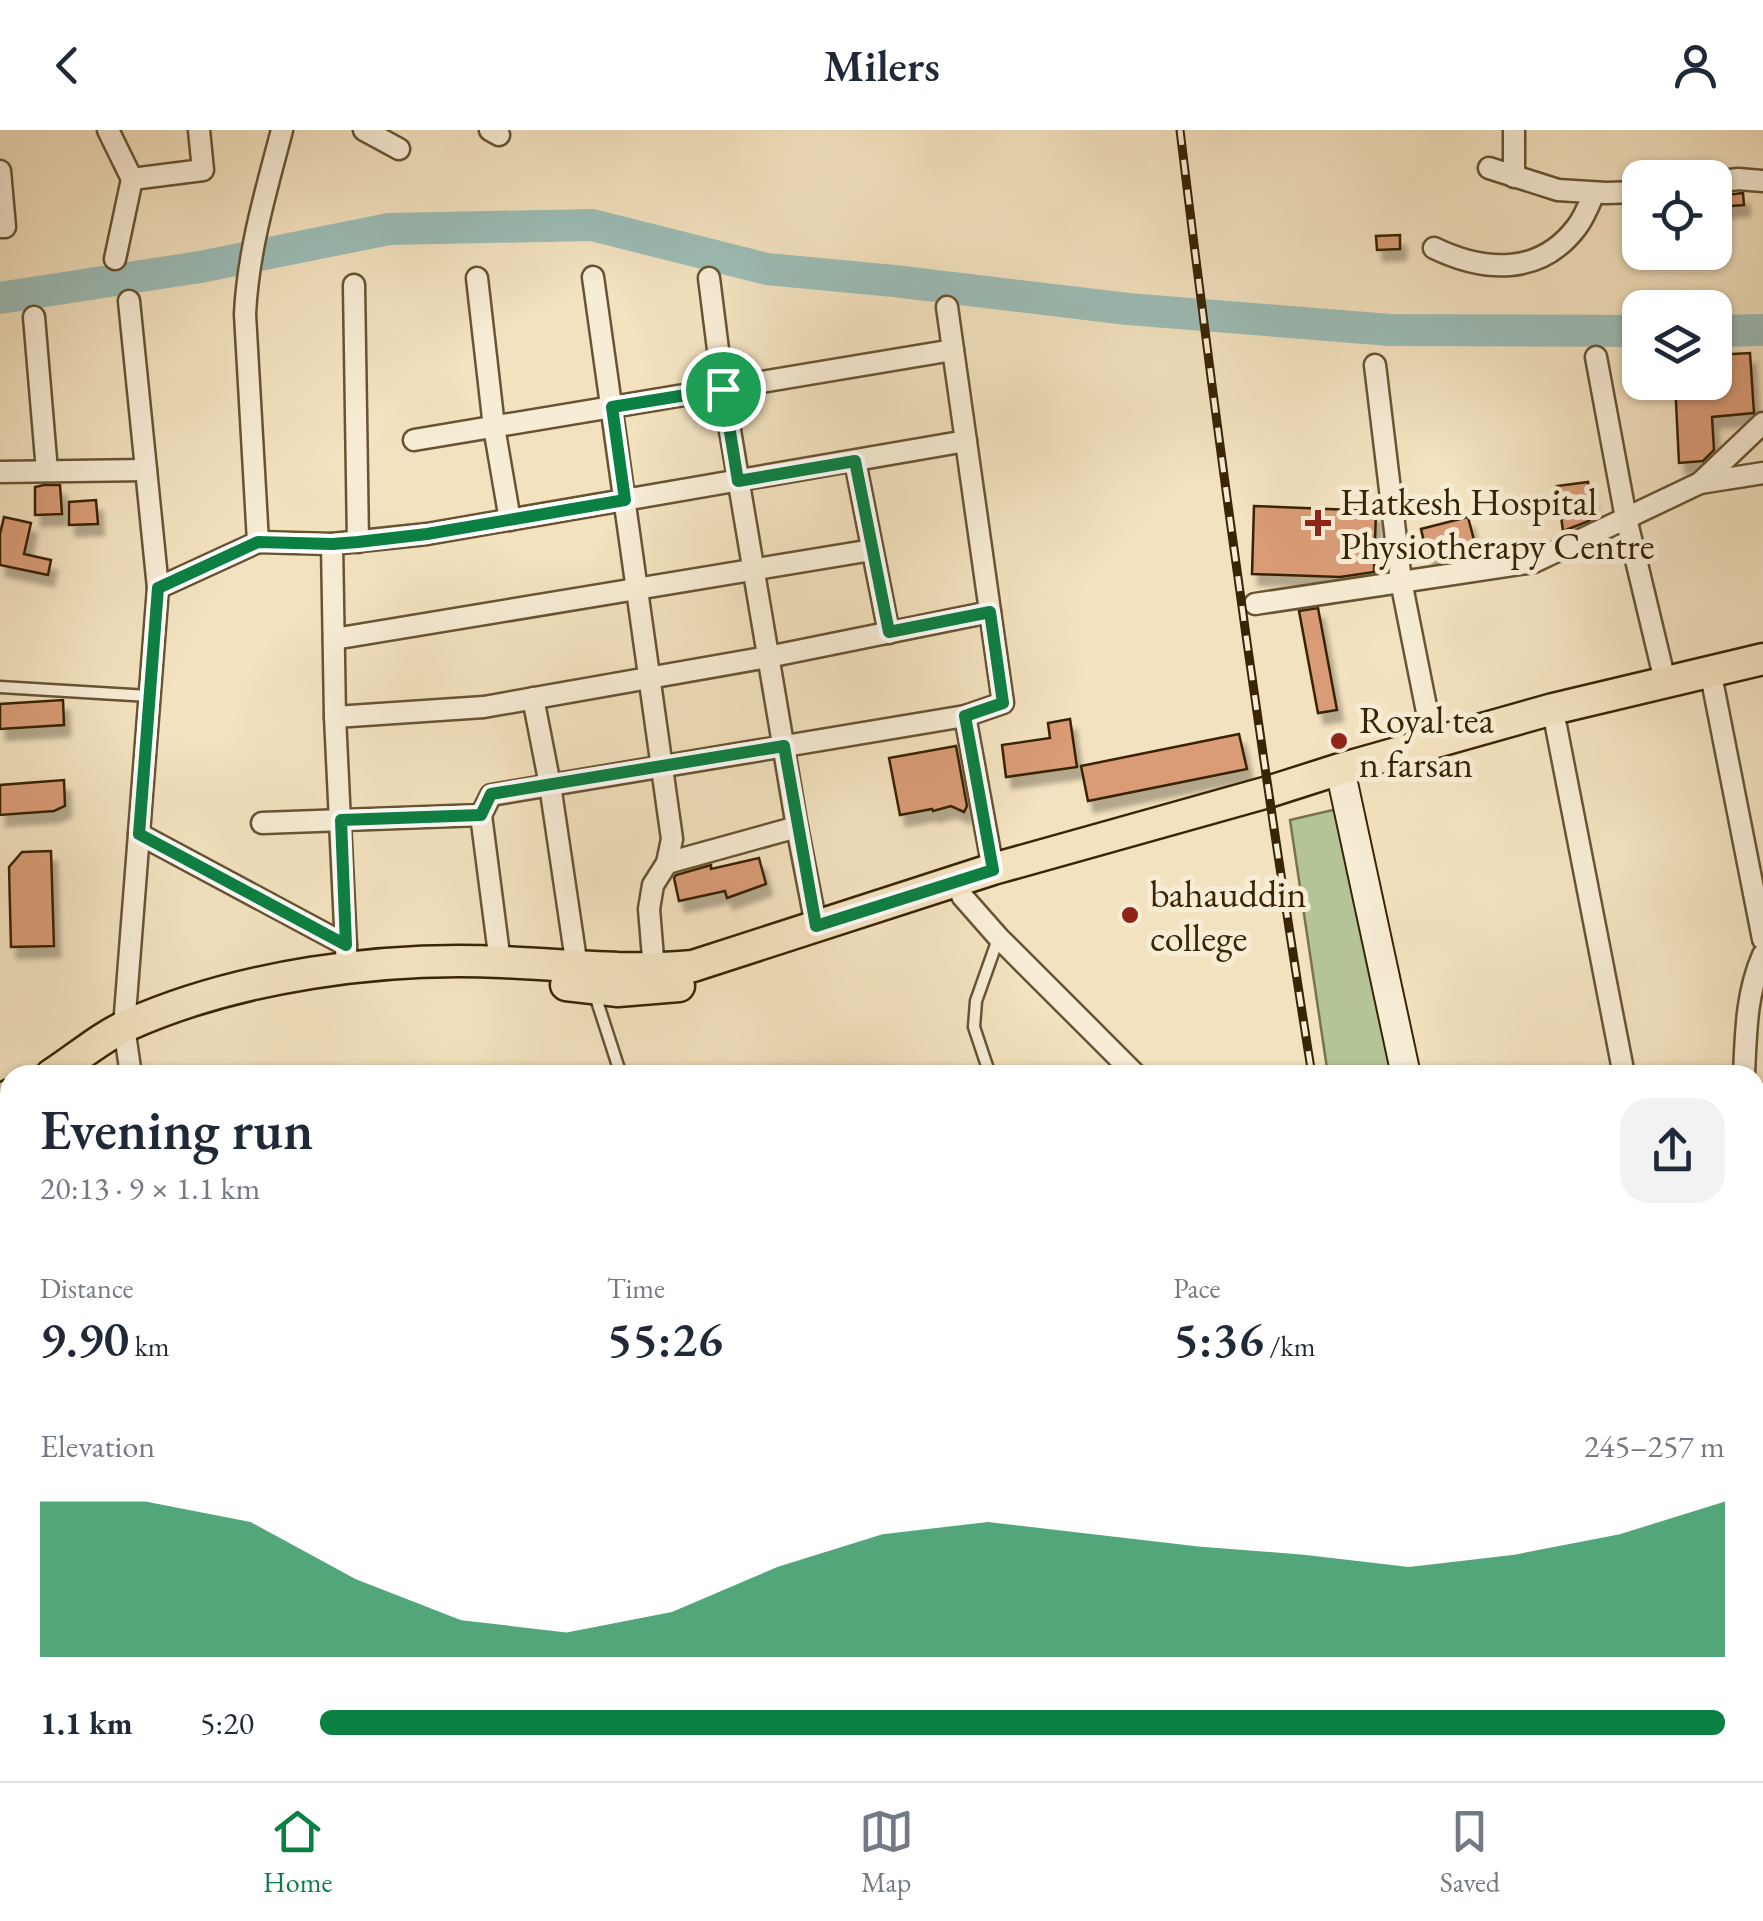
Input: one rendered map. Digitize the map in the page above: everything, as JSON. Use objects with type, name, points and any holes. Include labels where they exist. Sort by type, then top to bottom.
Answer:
[{"type":"main road","points":[[99,1065],[208,1012],[270,996],[380,980],[585,976],[693,966],[993,870],[1250,798],[1556,726],[1712,678],[1763,658]]},
{"type":"main road","points":[[80,1065],[127,1049],[183,1004],[346,957],[412,963],[500,962],[585,976],[618,991],[692,985],[962,896],[1270,810],[1433,742],[1665,681],[1763,676]]},
{"type":"main road","points":[[1343,777],[1404,1065]]},
{"type":"street","points":[[108,130],[132,179],[116,259]]},
{"type":"street","points":[[132,179],[203,170],[198,130]]},
{"type":"street","points":[[258,542],[246,282],[282,130]]},
{"type":"street","points":[[364,130],[399,149]]},
{"type":"street","points":[[1514,130],[1514,177]]},
{"type":"street","points":[[1489,168],[1558,190],[1622,192]]},
{"type":"street","points":[[0,171],[5,227],[0,228]]},
{"type":"street","points":[[1732,180],[1763,181]]},
{"type":"street","points":[[1434,248],[1470,262],[1530,263],[1575,230],[1594,193]]},
{"type":"street","points":[[593,277],[672,839],[667,863],[653,885],[649,908],[654,970]]},
{"type":"street","points":[[477,278],[494,427],[510,520]]},
{"type":"street","points":[[709,278],[738,481],[816,926]]},
{"type":"street","points":[[354,285],[358,542]]},
{"type":"street","points":[[127,1049],[158,588],[129,302]]},
{"type":"street","points":[[500,962],[481,815],[491,794],[965,716],[1003,703],[947,307]]},
{"type":"street","points":[[34,317],[47,471]]},
{"type":"street","points":[[414,440],[953,350]]},
{"type":"street","points":[[1596,357],[1626,518],[1665,681]]},
{"type":"street","points":[[1375,365],[1401,581],[1433,742]]},
{"type":"street","points":[[1700,483],[1763,423]]},
{"type":"street","points":[[158,588],[258,542],[332,544],[427,534],[966,441]]},
{"type":"street","points":[[855,461],[889,632]]},
{"type":"street","points":[[0,472],[146,470]]},
{"type":"street","points":[[1255,604],[1534,562],[1700,483],[1763,474]]},
{"type":"street","points":[[332,544],[346,957]]},
{"type":"street","points":[[334,639],[872,550]]},
{"type":"street","points":[[335,717],[484,707],[768,657],[990,612]]},
{"type":"street","points":[[1712,678],[1756,860],[1763,938]]},
{"type":"street","points":[[533,698],[585,976]]},
{"type":"street","points":[[965,716],[993,870]]},
{"type":"street","points":[[1556,726],[1622,1065]]},
{"type":"street","points":[[262,823],[481,815]]},
{"type":"street","points":[[667,863],[797,827]]},
{"type":"street","points":[[139,834],[346,957]]},
{"type":"street","points":[[962,896],[1126,1065]]},
{"type":"street","points":[[1744,1065],[1747,1013],[1753,978],[1763,954]]},
{"type":"lane","points":[[0,687],[150,696]]},
{"type":"lane","points":[[987,1065],[974,1028],[976,1001],[999,938]]},
{"type":"lane","points":[[585,976],[617,1065]]},
{"type":"green space","points":[[1337,809],[1392,1065],[1327,1065],[1290,820]]},
{"type":"building","points":[[1743,193],[1744,205],[1732,206],[1732,194]]},
{"type":"building","points":[[1400,235],[1400,249],[1377,250],[1376,236]]},
{"type":"building","points":[[1750,353],[1754,413],[1712,417],[1714,450],[1703,461],[1679,463],[1676,400],[1732,400],[1732,354]]},
{"type":"building","points":[[1588,482],[1595,515],[1563,531],[1557,486]]},
{"type":"building","points":[[60,485],[62,514],[35,515],[35,487]]},
{"type":"building","points":[[96,500],[98,524],[69,525],[69,502]]},
{"type":"building","points":[[1254,506],[1376,511],[1374,572],[1340,577],[1252,574]]},
{"type":"building","points":[[4,517],[31,523],[24,554],[51,560],[48,575],[0,565]]},
{"type":"building","points":[[1468,517],[1476,548],[1428,559],[1421,529]]},
{"type":"building","points":[[1318,608],[1337,710],[1318,713],[1299,611]]},
{"type":"building","points":[[63,700],[64,725],[0,729],[0,704]]},
{"type":"building","points":[[1070,719],[1077,767],[1006,777],[1002,745],[1050,738],[1048,723]]},
{"type":"building","points":[[1239,734],[1247,769],[1088,801],[1081,766]]},
{"type":"building","points":[[956,746],[967,806],[964,812],[951,806],[900,815],[889,758]]},
{"type":"building","points":[[64,780],[65,806],[54,811],[0,815],[0,785]]},
{"type":"building","points":[[51,851],[54,946],[11,947],[9,867],[22,852]]},
{"type":"building","points":[[759,858],[766,884],[727,898],[725,891],[679,901],[676,875]]},
{"type":"waterway","points":[[0,298],[200,267],[389,229],[592,225],[767,269],[1128,309],[1390,330],[1622,331]]},
{"type":"waterway","points":[[1732,331],[1763,330]]},
{"type":"railway","points":[[1180,130],[1242,603],[1310,1065]]},
{"type":"place","name":"Hatkesh Hospital Physiotherapy Centre","points":[[1318,523]]},
{"type":"place","name":"Royal tea n farsan","points":[[1339,741]]},
{"type":"place","name":"bahauddin college","points":[[1130,915]]},
{"type":"route","points":[[723,389],[738,481],[855,461],[889,632],[990,612],[1003,703],[965,716],[993,870],[816,926],[784,746],[491,794],[481,815],[341,820],[346,945],[139,834],[158,588],[258,542],[358,542],[625,500],[612,407],[723,389]]}]
